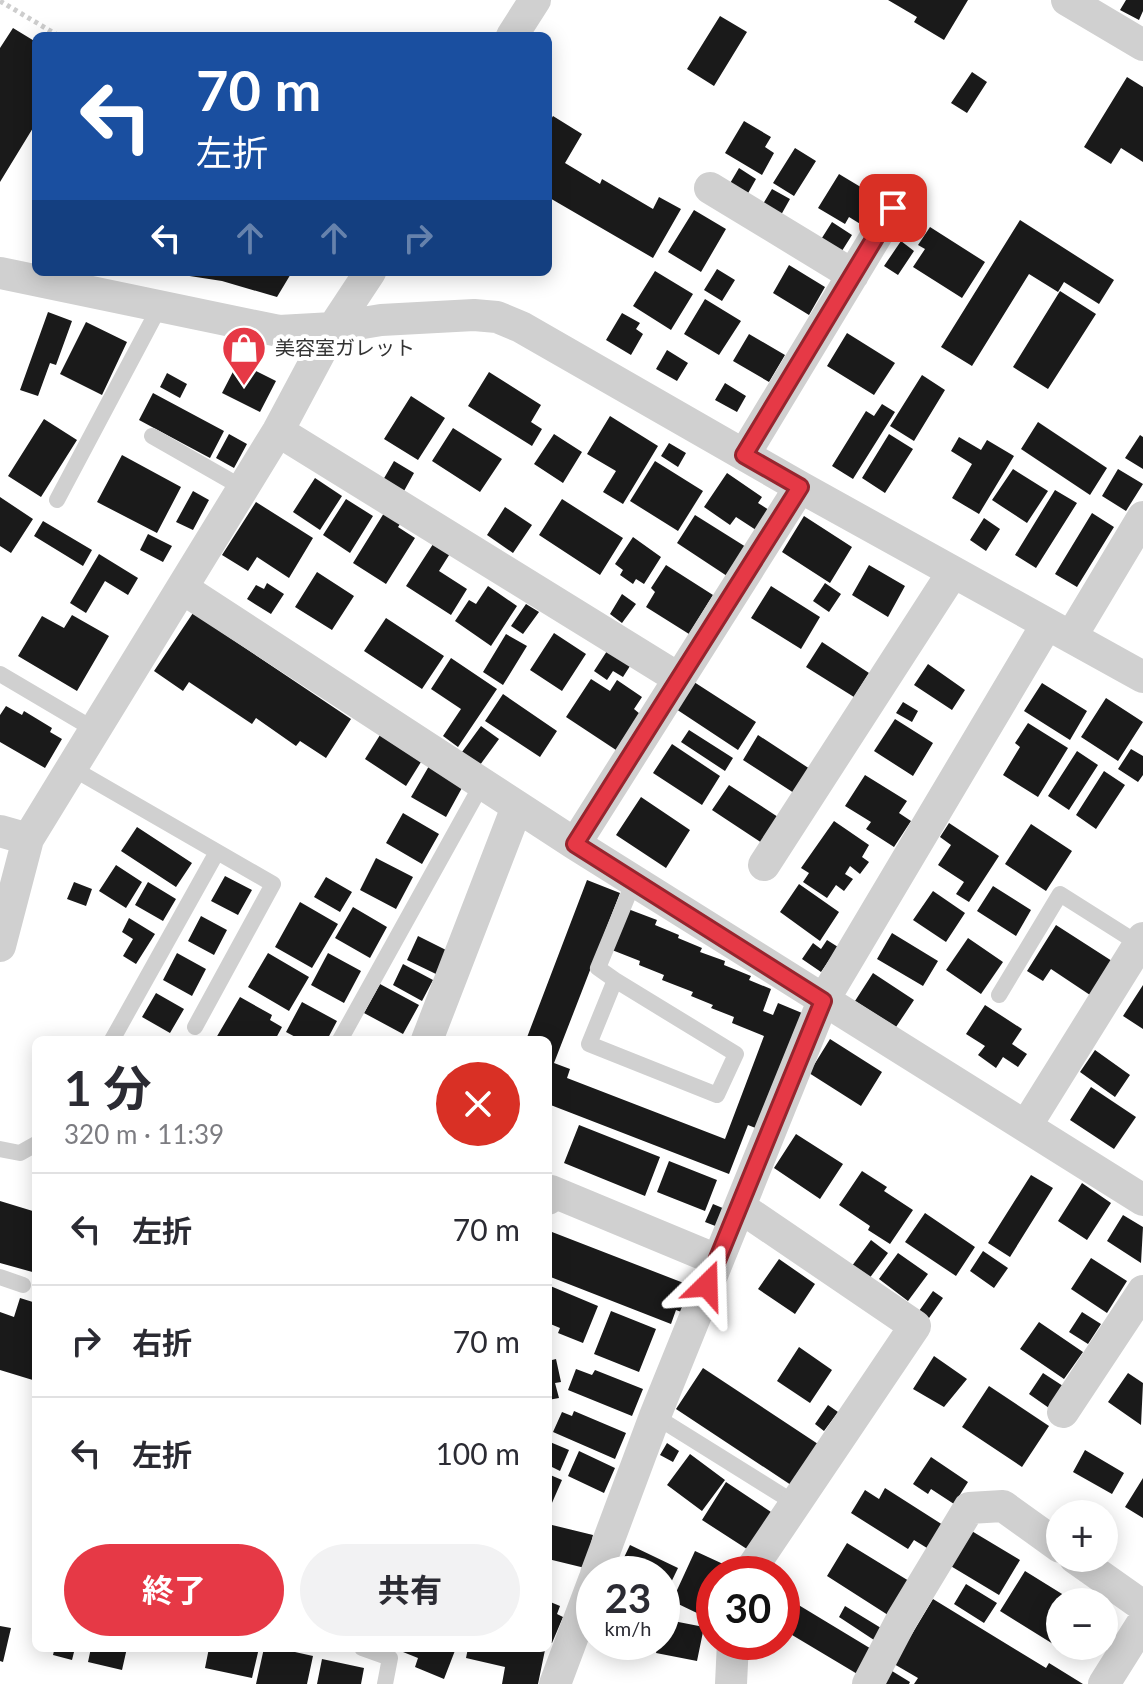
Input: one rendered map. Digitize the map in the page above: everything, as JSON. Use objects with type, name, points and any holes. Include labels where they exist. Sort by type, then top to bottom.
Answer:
[{"type":"street","points":[[515,32],[535,0]]},
{"type":"street","points":[[1067,0],[1143,45]]},
{"type":"street","points":[[710,188],[853,275]]},
{"type":"street","points":[[744,455],[893,208]]},
{"type":"street","points":[[0,273],[279,331],[333,328],[418,317],[497,317],[521,327],[800,487],[1143,677]]},
{"type":"street","points":[[0,946],[14,835],[72,768],[278,431],[333,328],[367,276]]},
{"type":"street","points":[[278,431],[678,678]]},
{"type":"street","points":[[575,844],[800,487]]},
{"type":"street","points":[[603,1556],[655,1416],[823,1001],[1059,630],[1143,517]]},
{"type":"street","points":[[764,865],[953,572]]},
{"type":"street","points":[[182,588],[575,844],[1143,1200]]},
{"type":"street","points":[[429,1036],[517,807]]},
{"type":"street","points":[[1026,1126],[1141,941]]},
{"type":"street","points":[[552,1191],[717,1260]]},
{"type":"street","points":[[740,1207],[915,1326],[760,1556]]},
{"type":"street","points":[[1063,1412],[1143,1291]]},
{"type":"street","points":[[868,1684],[902,1619],[969,1508],[1003,1506],[1046,1537]]},
{"type":"street","points":[[1095,1572],[1143,1606]]},
{"type":"street","points":[[1104,1684],[1143,1622]]},
{"type":"street","points":[[555,1684],[576,1628]]},
{"type":"street","points":[[731,1684],[732,1660]]},
{"type":"lane","points":[[57,500],[160,306]]},
{"type":"lane","points":[[152,436],[243,488]]},
{"type":"lane","points":[[0,674],[95,730]]},
{"type":"lane","points":[[72,768],[273,884],[195,1027]]},
{"type":"lane","points":[[342,1036],[482,784]]},
{"type":"lane","points":[[114,1036],[217,852]]},
{"type":"lane","points":[[615,980],[589,1044],[717,1095],[736,1054],[598,968],[634,881]]},
{"type":"lane","points":[[999,995],[1060,894],[1141,941]]},
{"type":"lane","points":[[0,1149],[20,1153],[32,1146]]},
{"type":"lane","points":[[0,1277],[23,1285]]},
{"type":"lane","points":[[655,1416],[796,1504]]},
{"type":"lane","points":[[373,1652],[390,1658],[385,1684]]},
{"type":"path","points":[[0,1],[52,32]]},
{"type":"building","points":[[888,0],[968,0],[944,40],[914,22],[917,17]]},
{"type":"building","points":[[1126,0],[1143,0],[1139,20],[1120,10]]},
{"type":"building","points":[[720,16],[747,32],[714,86],[687,69]]},
{"type":"building","points":[[13,28],[32,40],[32,130],[0,182],[0,48]]},
{"type":"building","points":[[972,72],[987,82],[967,113],[951,103]]},
{"type":"building","points":[[1127,77],[1143,87],[1143,162],[1121,148],[1111,164],[1084,147]]},
{"type":"building","points":[[552,118],[582,134],[565,163],[600,184],[602,179],[653,209],[659,197],[681,209],[653,258],[552,199]]},
{"type":"building","points":[[744,121],[771,137],[765,147],[774,153],[762,175],[725,153]]},
{"type":"building","points":[[795,148],[816,161],[794,196],[773,183]]},
{"type":"building","points":[[739,168],[756,179],[747,195],[729,185]]},
{"type":"building","points":[[839,174],[879,198],[862,225],[849,217],[845,224],[818,208]]},
{"type":"building","points":[[772,189],[790,199],[781,215],[763,204]]},
{"type":"building","points":[[694,210],[726,229],[701,272],[668,252]]},
{"type":"building","points":[[1020,220],[1114,280],[1099,304],[1064,282],[1058,292],[1029,274],[972,366],[941,347]]},
{"type":"building","points":[[832,222],[852,235],[840,254],[820,241]]},
{"type":"building","points":[[930,227],[985,262],[962,298],[913,267],[925,249],[918,245]]},
{"type":"building","points":[[901,241],[914,251],[898,275],[884,266]]},
{"type":"building","points":[[789,265],[825,287],[809,315],[773,293]]},
{"type":"building","points":[[717,269],[735,280],[722,301],[704,290]]},
{"type":"building","points":[[655,271],[693,294],[671,330],[633,306]]},
{"type":"building","points":[[190,276],[290,276],[277,297],[222,281]]},
{"type":"building","points":[[1060,291],[1096,314],[1048,389],[1013,367]]},
{"type":"building","points":[[705,299],[741,321],[719,355],[684,334]]},
{"type":"building","points":[[48,312],[72,321],[56,365],[50,363],[38,396],[20,390]]},
{"type":"building","points":[[622,313],[640,323],[636,329],[643,334],[631,355],[606,340]]},
{"type":"building","points":[[86,322],[127,342],[102,395],[60,374]]},
{"type":"building","points":[[847,333],[895,363],[874,395],[827,366]]},
{"type":"building","points":[[749,334],[785,355],[769,382],[733,361]]},
{"type":"building","points":[[667,350],[688,363],[677,381],[656,369]]},
{"type":"building","points":[[238,362],[276,381],[260,412],[222,393]]},
{"type":"building","points":[[489,372],[541,405],[531,422],[542,429],[532,446],[468,406]]},
{"type":"building","points":[[167,373],[187,384],[180,398],[160,387]]},
{"type":"building","points":[[922,375],[945,390],[914,441],[890,426]]},
{"type":"building","points":[[725,383],[746,396],[737,412],[715,400]]},
{"type":"building","points":[[153,393],[224,431],[210,458],[139,420]]},
{"type":"building","points":[[411,396],[445,418],[418,460],[384,439]]},
{"type":"building","points":[[882,404],[895,412],[853,479],[832,466],[866,411],[874,416]]},
{"type":"building","points":[[610,416],[658,446],[623,504],[603,492],[616,471],[587,454]]},
{"type":"building","points":[[44,419],[77,440],[41,497],[8,476]]},
{"type":"building","points":[[1038,422],[1107,468],[1090,495],[1021,449]]},
{"type":"building","points":[[453,428],[502,459],[480,492],[432,461]]},
{"type":"building","points":[[229,434],[247,444],[234,468],[216,458]]},
{"type":"building","points":[[554,434],[582,452],[563,483],[534,464]]},
{"type":"building","points":[[889,434],[913,449],[885,493],[862,478]]},
{"type":"building","points":[[1140,435],[1143,437],[1143,469],[1125,458]]},
{"type":"building","points":[[959,437],[981,450],[987,440],[1014,456],[979,514],[952,498],[972,464],[951,451]]},
{"type":"building","points":[[669,443],[686,453],[678,467],[661,456]]},
{"type":"building","points":[[122,455],[181,487],[157,533],[97,502]]},
{"type":"building","points":[[394,461],[414,473],[404,491],[383,480]]},
{"type":"building","points":[[655,461],[703,491],[678,531],[630,501]]},
{"type":"building","points":[[1013,469],[1048,491],[1027,523],[992,500]]},
{"type":"building","points":[[1118,469],[1143,484],[1126,511],[1102,496]]},
{"type":"building","points":[[727,473],[762,497],[758,503],[769,510],[756,530],[736,517],[730,525],[704,507]]},
{"type":"building","points":[[315,478],[342,496],[320,530],[293,512]]},
{"type":"building","points":[[1055,490],[1077,503],[1036,568],[1015,555]]},
{"type":"building","points":[[193,491],[209,500],[193,530],[176,522]]},
{"type":"building","points":[[0,497],[33,519],[11,553],[0,546]]},
{"type":"building","points":[[346,499],[373,516],[350,553],[323,535]]},
{"type":"building","points":[[562,499],[623,538],[600,575],[539,535]]},
{"type":"building","points":[[256,502],[313,538],[289,578],[257,557],[248,571],[222,555]]},
{"type":"building","points":[[505,507],[532,525],[513,553],[487,535]]},
{"type":"building","points":[[384,513],[415,538],[386,584],[353,563]]},
{"type":"building","points":[[1092,513],[1114,527],[1077,587],[1055,574]]},
{"type":"building","points":[[695,515],[746,547],[727,576],[677,543]]},
{"type":"building","points":[[804,516],[852,547],[830,583],[782,552]]},
{"type":"building","points":[[984,518],[1000,529],[986,551],[970,540]]},
{"type":"building","points":[[43,521],[92,550],[83,566],[34,536]]},
{"type":"building","points":[[148,534],[172,546],[163,562],[140,550]]},
{"type":"building","points":[[633,537],[661,557],[644,584],[636,579],[633,584],[620,575],[623,570],[615,564]]},
{"type":"building","points":[[435,541],[451,552],[439,571],[467,589],[451,615],[406,586]]},
{"type":"building","points":[[99,554],[138,578],[128,595],[105,581],[86,613],[70,603]]},
{"type":"building","points":[[666,565],[713,595],[689,634],[646,607],[655,592],[651,588]]},
{"type":"building","points":[[869,565],[905,586],[888,617],[852,595]]},
{"type":"building","points":[[317,572],[354,596],[332,630],[295,607]]},
{"type":"building","points":[[267,583],[284,594],[271,614],[247,599],[256,585],[264,589]]},
{"type":"building","points":[[825,583],[841,594],[829,612],[813,601]]},
{"type":"building","points":[[488,586],[517,606],[491,646],[455,621],[469,600],[476,604]]},
{"type":"building","points":[[771,586],[820,617],[801,649],[751,618]]},
{"type":"building","points":[[622,594],[636,604],[622,623],[610,614]]},
{"type":"building","points":[[526,604],[539,612],[523,634],[511,626]]},
{"type":"building","points":[[193,613],[351,719],[326,758],[300,741],[296,746],[256,718],[252,724],[189,682],[183,691],[154,671]]},
{"type":"building","points":[[72,615],[109,636],[77,691],[18,656],[42,616],[64,628]]},
{"type":"building","points":[[386,618],[444,656],[422,689],[364,651]]},
{"type":"building","points":[[554,633],[586,654],[562,691],[530,670]]},
{"type":"building","points":[[506,634],[527,646],[503,685],[483,672]]},
{"type":"building","points":[[822,642],[869,673],[854,697],[806,667]]},
{"type":"building","points":[[607,651],[630,666],[623,677],[613,671],[607,680],[594,671]]},
{"type":"building","points":[[451,658],[497,689],[458,747],[443,736],[461,709],[431,689]]},
{"type":"building","points":[[928,664],[965,690],[952,710],[914,685]]},
{"type":"building","points":[[591,679],[610,691],[617,680],[642,697],[634,709],[640,714],[616,750],[566,717]]},
{"type":"building","points":[[694,682],[756,722],[738,750],[676,709]]},
{"type":"building","points":[[1042,683],[1087,711],[1070,740],[1024,711]]},
{"type":"building","points":[[503,694],[557,731],[540,757],[485,721]]},
{"type":"building","points":[[1106,698],[1143,722],[1118,761],[1081,737]]},
{"type":"building","points":[[903,702],[918,711],[912,722],[896,713]]},
{"type":"building","points":[[6,706],[22,715],[24,711],[52,728],[50,732],[62,739],[45,768],[0,742],[0,715]]},
{"type":"building","points":[[895,719],[933,743],[913,776],[874,751]]},
{"type":"building","points":[[1028,723],[1068,748],[1038,797],[1003,775],[1020,747],[1015,743]]},
{"type":"building","points":[[481,726],[499,739],[480,765],[462,752]]},
{"type":"building","points":[[689,730],[733,758],[725,771],[681,742]]},
{"type":"building","points":[[380,735],[421,762],[406,786],[365,759]]},
{"type":"building","points":[[758,735],[810,769],[794,793],[743,760]]},
{"type":"building","points":[[672,744],[720,776],[702,805],[653,773]]},
{"type":"building","points":[[1131,749],[1143,756],[1143,775],[1138,782],[1118,769]]},
{"type":"building","points":[[1077,751],[1098,765],[1069,810],[1048,796]]},
{"type":"building","points":[[429,766],[463,786],[446,817],[411,797]]},
{"type":"building","points":[[1104,771],[1125,785],[1096,829],[1076,815]]},
{"type":"building","points":[[865,775],[907,801],[899,813],[911,821],[894,847],[866,829],[871,822],[845,806]]},
{"type":"building","points":[[729,785],[778,817],[762,843],[712,810]]},
{"type":"building","points":[[641,797],[690,830],[666,868],[616,835]]},
{"type":"building","points":[[403,813],[439,834],[422,864],[386,843]]},
{"type":"building","points":[[834,821],[869,845],[862,857],[869,862],[860,874],[850,866],[845,874],[853,879],[844,891],[836,885],[827,898],[803,882],[809,873],[801,868]]},
{"type":"building","points":[[949,823],[999,856],[969,902],[956,894],[964,882],[938,865],[951,845],[940,837]]},
{"type":"building","points":[[1031,824],[1072,851],[1046,891],[1005,864]]},
{"type":"building","points":[[137,827],[192,863],[176,887],[121,851]]},
{"type":"building","points":[[376,858],[413,877],[396,909],[360,890]]},
{"type":"building","points":[[116,865],[142,882],[126,908],[99,891]]},
{"type":"building","points":[[225,876],[252,890],[238,915],[211,901]]},
{"type":"building","points":[[326,877],[352,892],[340,912],[314,897]]},
{"type":"building","points":[[587,880],[620,893],[554,1063],[570,1069],[567,1078],[725,1139],[764,1036],[732,1023],[734,1017],[691,996],[693,992],[662,980],[664,975],[612,950],[628,909],[657,920],[655,925],[679,935],[678,938],[702,948],[700,952],[725,961],[724,965],[751,976],[749,980],[771,989],[763,1011],[773,1015],[778,1003],[802,1013],[758,1129],[748,1125],[729,1174],[552,1106],[552,1036],[528,1036]]},
{"type":"building","points":[[74,882],[92,889],[86,906],[67,899]]},
{"type":"building","points":[[148,882],[176,899],[163,921],[135,905]]},
{"type":"building","points":[[799,884],[839,912],[820,941],[780,912]]},
{"type":"building","points":[[993,886],[1031,910],[1016,936],[977,911]]},
{"type":"building","points":[[933,891],[965,913],[946,942],[913,920]]},
{"type":"building","points":[[300,902],[338,924],[312,968],[275,947]]},
{"type":"building","points":[[353,907],[387,927],[370,958],[335,938]]},
{"type":"building","points":[[201,916],[227,930],[214,955],[188,941]]},
{"type":"building","points":[[129,918],[155,934],[136,964],[123,956],[133,939],[122,932]]},
{"type":"building","points":[[1056,925],[1112,961],[1090,995],[1051,969],[1043,981],[1027,971]]},
{"type":"building","points":[[892,933],[938,961],[923,986],[877,959]]},
{"type":"building","points":[[418,936],[448,951],[436,974],[407,960]]},
{"type":"building","points":[[968,938],[1003,962],[981,994],[946,970]]},
{"type":"building","points":[[827,940],[838,947],[821,972],[802,959],[813,943],[821,949]]},
{"type":"building","points":[[177,953],[206,969],[192,996],[163,980]]},
{"type":"building","points":[[268,953],[309,977],[289,1011],[248,987]]},
{"type":"building","points":[[328,953],[361,971],[344,1003],[311,985]]},
{"type":"building","points":[[403,964],[433,980],[422,1001],[393,985]]},
{"type":"building","points":[[873,973],[914,1000],[896,1027],[855,1001]]},
{"type":"building","points":[[380,984],[419,1005],[403,1034],[364,1013]]},
{"type":"building","points":[[1143,985],[1143,1029],[1123,1016]]},
{"type":"building","points":[[156,993],[184,1009],[170,1033],[142,1017]]},
{"type":"building","points":[[240,997],[272,1015],[270,1020],[282,1027],[277,1036],[217,1036]]},
{"type":"building","points":[[302,1002],[337,1021],[329,1036],[294,1036],[286,1032]]},
{"type":"building","points":[[985,1005],[1022,1029],[1012,1044],[1027,1054],[1018,1067],[1003,1057],[996,1068],[978,1055],[985,1046],[966,1034]]},
{"type":"building","points":[[830,1039],[882,1072],[861,1106],[809,1073]]},
{"type":"building","points":[[1095,1050],[1130,1075],[1115,1097],[1080,1072]]},
{"type":"building","points":[[1091,1087],[1136,1117],[1114,1149],[1070,1120]]},
{"type":"building","points":[[579,1125],[660,1157],[645,1196],[564,1163]]},
{"type":"building","points":[[796,1134],[843,1164],[820,1199],[774,1168]]},
{"type":"building","points":[[669,1161],[717,1180],[705,1211],[657,1192]]},
{"type":"building","points":[[862,1171],[887,1187],[884,1191],[913,1210],[890,1244],[839,1205]]},
{"type":"building","points":[[1031,1175],[1053,1188],[1010,1257],[988,1243]]},
{"type":"building","points":[[1082,1183],[1111,1203],[1087,1240],[1058,1221]]},
{"type":"building","points":[[0,1201],[32,1211],[32,1272],[0,1263]]},
{"type":"building","points":[[713,1204],[725,1209],[718,1227],[705,1222]]},
{"type":"building","points":[[925,1213],[975,1247],[956,1276],[905,1242]]},
{"type":"building","points":[[1123,1215],[1143,1227],[1141,1263],[1107,1241]]},
{"type":"building","points":[[552,1232],[694,1287],[684,1313],[676,1310],[671,1324],[552,1278]]},
{"type":"building","points":[[871,1240],[888,1253],[866,1283],[849,1270]]},
{"type":"building","points":[[983,1251],[1008,1268],[994,1288],[970,1271]]},
{"type":"building","points":[[898,1253],[928,1274],[908,1301],[879,1279]]},
{"type":"building","points":[[1091,1258],[1127,1281],[1107,1313],[1071,1289]]},
{"type":"building","points":[[779,1259],[815,1284],[795,1314],[758,1289]]},
{"type":"building","points":[[552,1287],[598,1306],[583,1343],[558,1333],[560,1328],[552,1325]]},
{"type":"building","points":[[933,1291],[943,1298],[929,1318],[919,1311]]},
{"type":"building","points":[[20,1298],[32,1302],[32,1380],[0,1370],[0,1312],[14,1317]]},
{"type":"building","points":[[611,1311],[656,1329],[639,1372],[594,1354]]},
{"type":"building","points":[[1082,1312],[1101,1324],[1088,1344],[1069,1332]]},
{"type":"building","points":[[1039,1322],[1083,1352],[1064,1379],[1020,1349]]},
{"type":"building","points":[[799,1347],[832,1370],[810,1403],[777,1381]]},
{"type":"building","points":[[934,1356],[967,1379],[944,1407],[913,1389]]},
{"type":"building","points":[[556,1359],[561,1382],[555,1383],[559,1398],[552,1399],[552,1360]]},
{"type":"building","points":[[703,1368],[818,1444],[791,1485],[676,1409]]},
{"type":"building","points":[[576,1369],[592,1375],[595,1370],[643,1389],[632,1416],[568,1390]]},
{"type":"building","points":[[1043,1373],[1063,1386],[1049,1408],[1029,1394]]},
{"type":"building","points":[[1128,1373],[1143,1383],[1141,1425],[1108,1402]]},
{"type":"building","points":[[989,1386],[1049,1426],[1022,1467],[962,1427]]},
{"type":"building","points":[[828,1405],[838,1412],[824,1431],[815,1424]]},
{"type":"building","points":[[574,1411],[626,1433],[615,1459],[553,1432],[562,1412],[572,1416]]},
{"type":"building","points":[[552,1443],[569,1450],[560,1471],[552,1467]]},
{"type":"building","points":[[667,1443],[679,1451],[673,1462],[660,1455]]},
{"type":"building","points":[[1085,1450],[1124,1473],[1112,1494],[1073,1472]]},
{"type":"building","points":[[579,1451],[615,1468],[604,1493],[568,1476]]},
{"type":"building","points":[[690,1454],[725,1480],[702,1511],[667,1485]]},
{"type":"building","points":[[931,1457],[968,1482],[954,1504],[931,1489],[928,1494],[913,1484]]},
{"type":"building","points":[[552,1476],[562,1480],[552,1503]]},
{"type":"building","points":[[1143,1478],[1143,1518],[1125,1507]]},
{"type":"building","points":[[726,1482],[774,1514],[750,1551],[702,1520]]},
{"type":"building","points":[[885,1488],[943,1525],[927,1548],[914,1540],[908,1549],[851,1513],[865,1490],[879,1499]]},
{"type":"building","points":[[552,1525],[593,1535],[588,1556],[576,1556],[576,1566],[552,1560]]},
{"type":"building","points":[[970,1530],[1020,1560],[999,1595],[949,1565]]},
{"type":"building","points":[[847,1543],[909,1581],[888,1615],[827,1576]]},
{"type":"building","points":[[630,1545],[653,1556],[625,1556]]},
{"type":"building","points":[[695,1551],[706,1556],[696,1556],[696,1613],[680,1605],[680,1584]]},
{"type":"building","points":[[1025,1571],[1052,1588],[1046,1588],[1046,1640],[1000,1611]]},
{"type":"building","points":[[966,1584],[997,1603],[984,1623],[954,1604]]},
{"type":"building","points":[[933,1599],[1046,1668],[1049,1663],[1083,1684],[914,1684],[918,1678],[894,1664]]},
{"type":"building","points":[[552,1603],[560,1606],[557,1614],[563,1617],[552,1643]]},
{"type":"building","points":[[800,1606],[873,1650],[859,1675],[800,1640]]},
{"type":"building","points":[[845,1606],[881,1628],[874,1640],[839,1617]]},
{"type":"building","points":[[680,1622],[696,1625],[697,1661],[680,1658]]},
{"type":"building","points":[[0,1626],[11,1628],[3,1662],[0,1661]]},
{"type":"building","points":[[54,1652],[74,1652],[72,1660],[53,1655]]},
{"type":"building","points":[[90,1652],[126,1652],[122,1670],[88,1662]]},
{"type":"building","points":[[208,1652],[258,1652],[252,1678],[205,1668]]},
{"type":"building","points":[[263,1652],[295,1652],[313,1656],[307,1684],[256,1684]]},
{"type":"building","points":[[403,1652],[454,1652],[444,1679],[415,1667],[418,1658]]},
{"type":"building","points":[[467,1652],[545,1652],[538,1684],[502,1684],[505,1667],[466,1658]]},
{"type":"building","points":[[322,1659],[364,1668],[361,1684],[317,1684]]},
{"type":"building","points":[[892,1671],[910,1682],[909,1684],[883,1684]]},
{"type":"place","name":"美容室ガレット","points":[[244,387]]},
{"type":"route","points":[[707,1285],[823,1001],[575,844],[800,487],[744,455],[893,208]]}]
